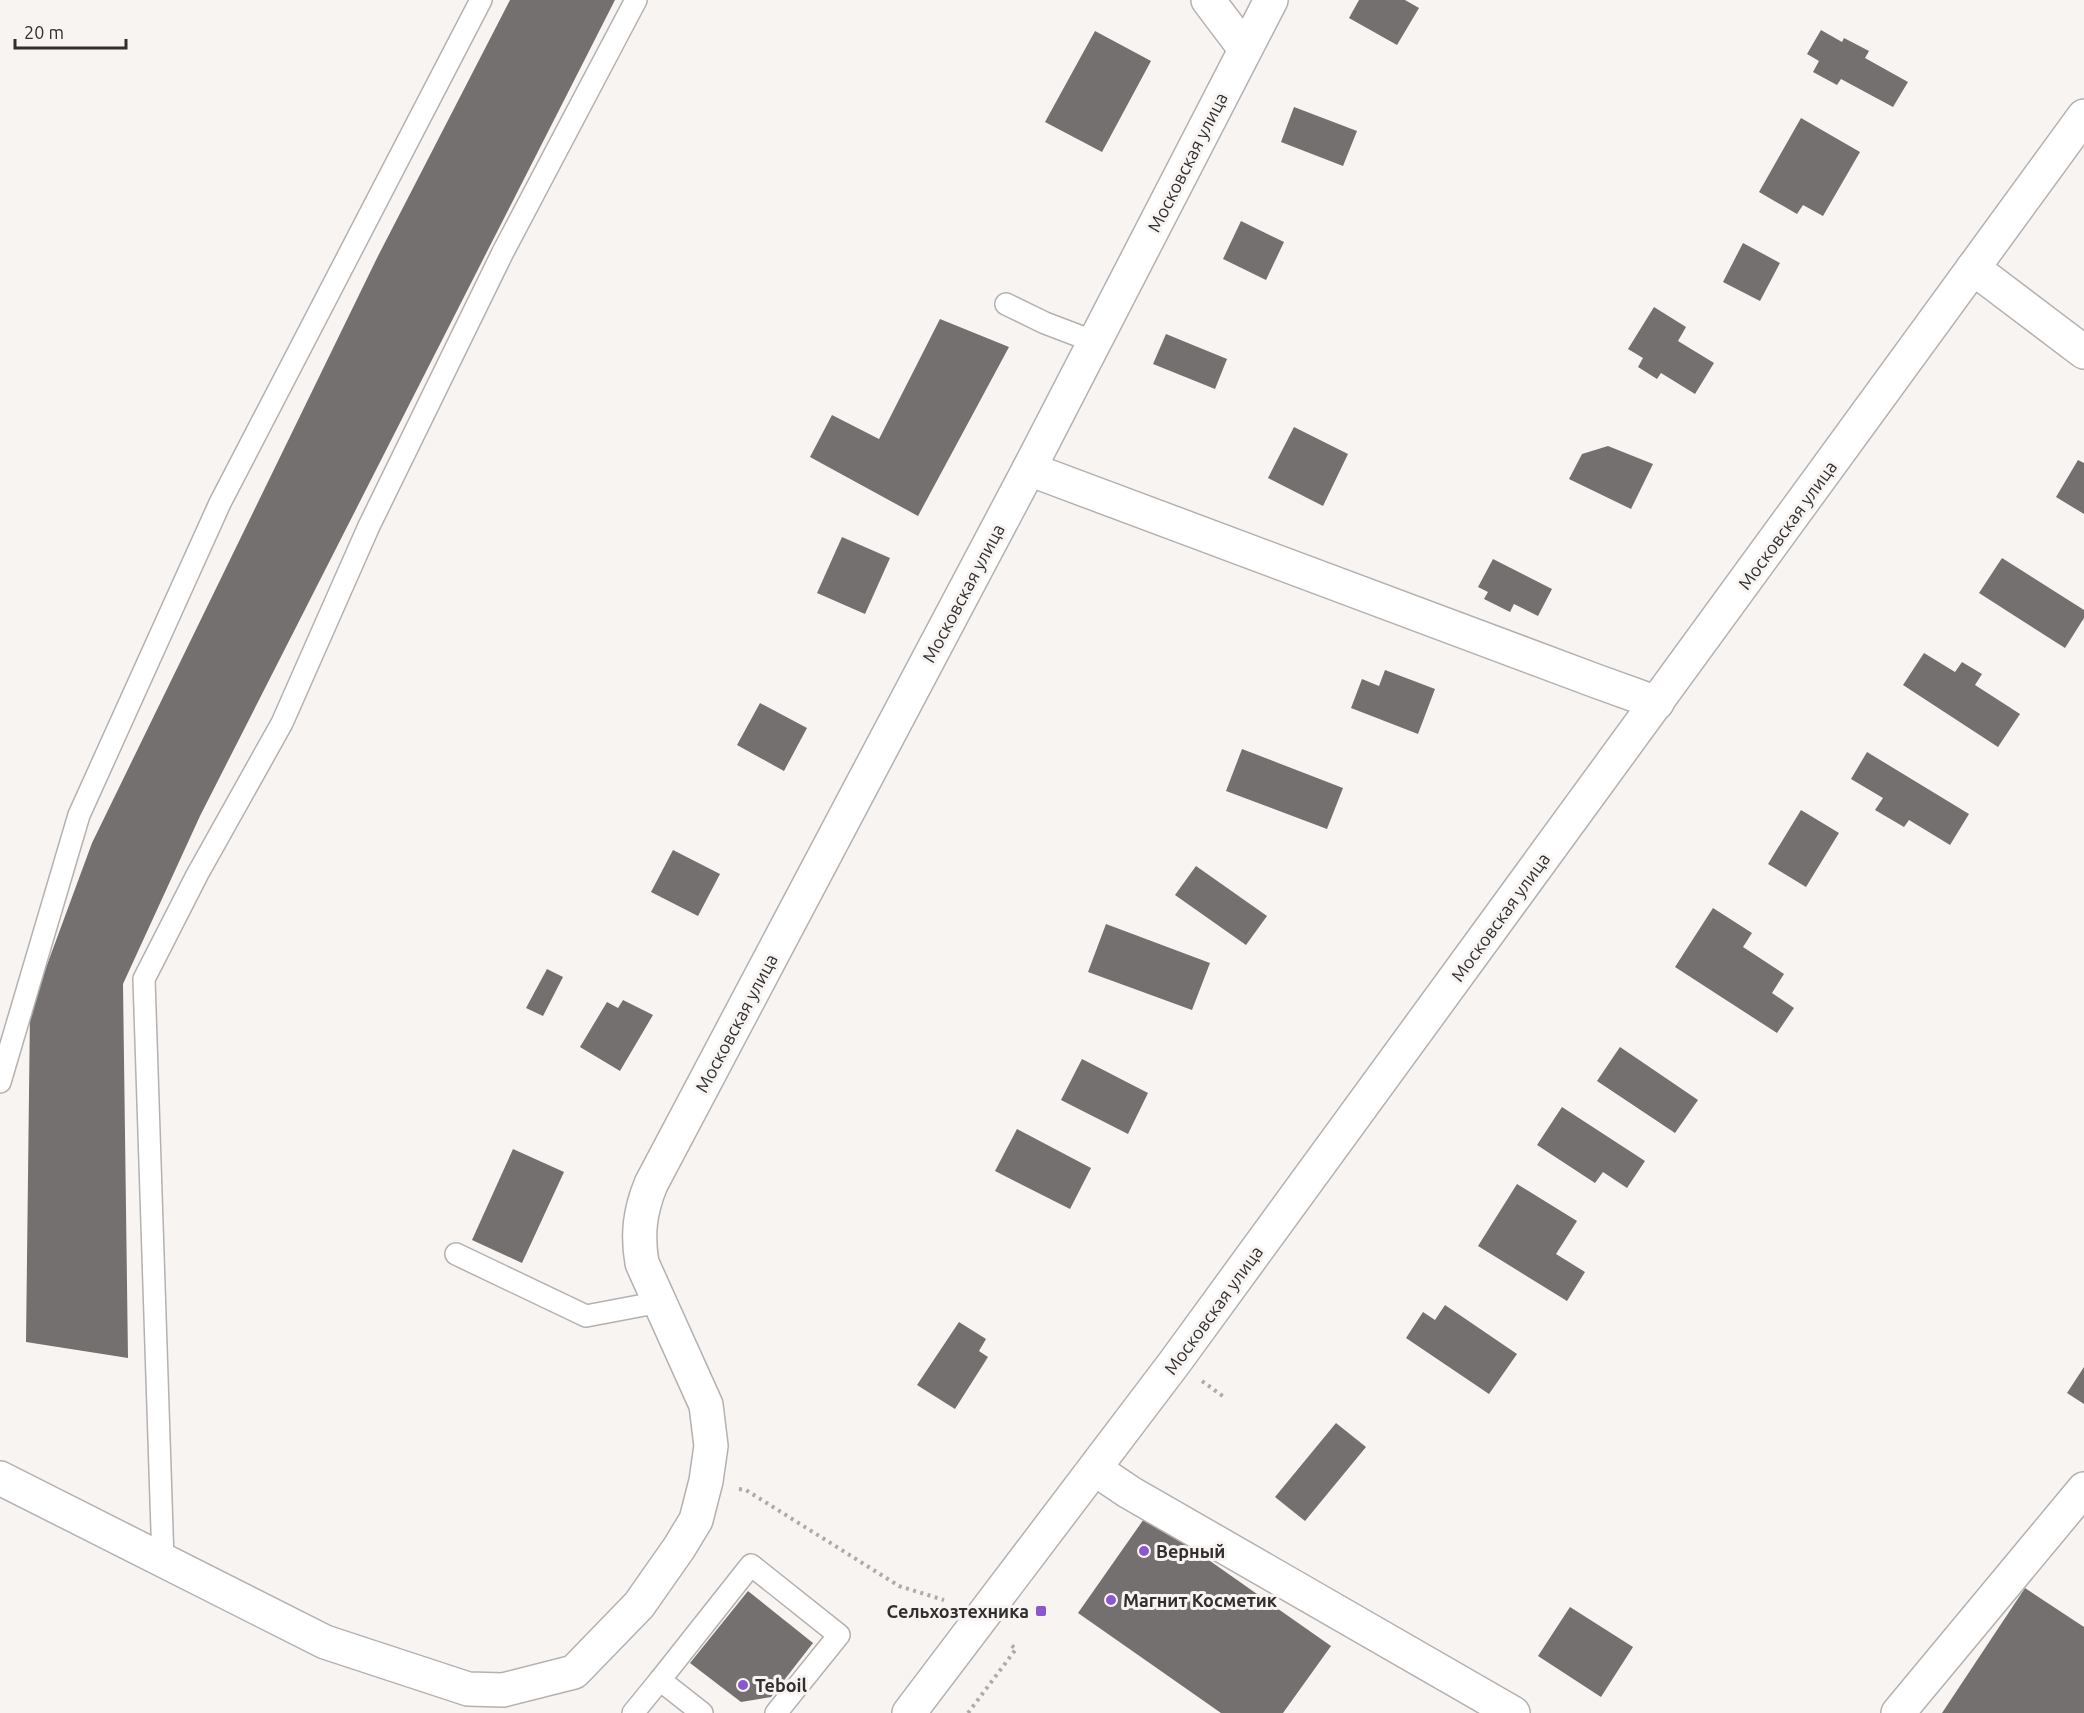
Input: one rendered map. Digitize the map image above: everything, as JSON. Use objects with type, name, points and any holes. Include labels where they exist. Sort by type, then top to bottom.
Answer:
[{"type":"street","points":[[1208,0],[1245,48]]},
{"type":"street","name":"Московская улица","points":[[0,1478],[325,1642],[468,1689],[503,1690],[574,1672],[639,1605],[696,1520],[706,1481],[711,1446],[706,1405],[642,1263],[638,1244],[643,1204],[651,1184],[1029,469],[1271,0]]},
{"type":"street","name":"Московская улица","points":[[909,1713],[1175,1362],[1658,703],[2084,116]]},
{"type":"street","points":[[1973,268],[2084,352]]},
{"type":"street","points":[[1029,469],[1658,703]]},
{"type":"street","points":[[1095,1469],[1129,1492],[1513,1713]]},
{"type":"street","points":[[1898,1713],[2084,1489]]},
{"type":"lane","points":[[0,1082],[79,815],[220,503],[481,0]]},
{"type":"lane","points":[[163,1561],[144,979],[197,875],[282,723],[369,526],[503,252],[636,0]]},
{"type":"lane","points":[[1006,304],[1045,323],[1095,342]]},
{"type":"lane","points":[[456,1254],[586,1316],[660,1302]]},
{"type":"lane","points":[[633,1713],[751,1565],[839,1635],[776,1713]]},
{"type":"lane","points":[[660,1680],[702,1713]]},
{"type":"path","points":[[1199,1379],[1224,1397]]},
{"type":"path","points":[[706,1481],[746,1490],[899,1586],[944,1600]]},
{"type":"path","points":[[968,1713],[1016,1649],[1011,1645]]},
{"type":"building","points":[[510,0],[615,0],[200,816],[123,984],[128,1358],[26,1342],[30,1011],[92,843],[377,258]]},
{"type":"building","points":[[1359,0],[1405,0],[1419,8],[1397,45],[1349,18]]},
{"type":"building","points":[[1821,30],[1842,42],[1844,38],[1869,51],[1865,58],[1908,82],[1893,107],[1841,79],[1837,85],[1813,72],[1819,61],[1807,54]]},
{"type":"building","points":[[1095,31],[1151,61],[1102,152],[1045,122]]},
{"type":"building","points":[[1294,107],[1357,131],[1343,166],[1281,142]]},
{"type":"building","points":[[1801,118],[1860,152],[1823,216],[1803,205],[1797,214],[1759,192]]},
{"type":"building","points":[[1241,221],[1284,242],[1266,280],[1223,259]]},
{"type":"building","points":[[1743,243],[1780,263],[1760,301],[1723,282]]},
{"type":"building","points":[[1654,307],[1686,327],[1678,341],[1714,363],[1695,394],[1661,373],[1657,379],[1638,367],[1643,358],[1628,349]]},
{"type":"building","points":[[940,319],[1009,347],[918,516],[810,457],[832,415],[879,439]]},
{"type":"building","points":[[1166,334],[1227,359],[1215,389],[1153,364]]},
{"type":"building","points":[[1294,427],[1348,454],[1323,506],[1268,478]]},
{"type":"building","points":[[1608,446],[1653,464],[1631,509],[1569,479],[1582,454]]},
{"type":"building","points":[[2078,460],[2084,463],[2084,514],[2056,497]]},
{"type":"building","points":[[842,537],[890,558],[865,614],[817,593]]},
{"type":"building","points":[[2002,558],[2084,610],[2084,618],[2065,648],[1979,593]]},
{"type":"building","points":[[1493,559],[1552,589],[1538,616],[1514,604],[1510,612],[1484,599],[1488,592],[1478,587]]},
{"type":"building","points":[[1924,653],[1955,672],[1962,662],[1982,674],[1975,685],[2020,714],[1998,747],[1903,685]]},
{"type":"building","points":[[1385,670],[1435,689],[1418,734],[1351,708],[1362,679],[1379,686]]},
{"type":"building","points":[[760,703],[807,728],[784,771],[737,745]]},
{"type":"building","points":[[1242,749],[1343,788],[1327,829],[1226,791]]},
{"type":"building","points":[[1867,752],[1969,814],[1950,845],[1909,820],[1904,827],[1875,810],[1883,798],[1851,779]]},
{"type":"building","points":[[1801,810],[1839,833],[1806,887],[1768,864]]},
{"type":"building","points":[[673,850],[720,874],[698,916],[651,892]]},
{"type":"building","points":[[1196,866],[1267,916],[1246,945],[1175,895]]},
{"type":"building","points":[[1713,908],[1752,933],[1743,947],[1784,974],[1772,993],[1794,1008],[1777,1033],[1675,967]]},
{"type":"building","points":[[1106,924],[1210,963],[1192,1010],[1088,972]]},
{"type":"building","points":[[547,969],[563,977],[543,1016],[526,1008]]},
{"type":"building","points":[[623,1000],[653,1015],[620,1071],[580,1047],[607,1002],[618,1008]]},
{"type":"building","points":[[1620,1047],[1698,1100],[1675,1133],[1597,1081]]},
{"type":"building","points":[[1082,1059],[1148,1093],[1128,1134],[1061,1100]]},
{"type":"building","points":[[1562,1107],[1645,1161],[1627,1188],[1603,1172],[1595,1183],[1537,1145]]},
{"type":"building","points":[[1017,1129],[1091,1168],[1070,1209],[995,1171]]},
{"type":"building","points":[[513,1149],[564,1172],[522,1263],[472,1240]]},
{"type":"building","points":[[1517,1184],[1577,1221],[1556,1254],[1585,1272],[1567,1301],[1478,1246]]},
{"type":"building","points":[[1445,1305],[1517,1354],[1489,1394],[1406,1338],[1423,1312],[1435,1320]]},
{"type":"building","points":[[959,1322],[986,1339],[979,1351],[988,1357],[955,1409],[917,1385]]},
{"type":"building","points":[[2084,1367],[2084,1404],[2067,1393]]},
{"type":"building","points":[[1336,1423],[1366,1447],[1305,1521],[1275,1497]]},
{"type":"building","points":[[1146,1516],[1331,1646],[1283,1713],[1221,1713],[1078,1613]]},
{"type":"building","points":[[2025,1588],[2084,1627],[2084,1713],[1942,1713]]},
{"type":"building","points":[[748,1591],[813,1643],[771,1697],[741,1702],[690,1663]]},
{"type":"building","points":[[1570,1607],[1633,1647],[1601,1697],[1538,1656]]},
{"type":"place","name":"Верный","points":[[1144,1551]]},
{"type":"place","name":"Магнит Косметик","points":[[1111,1600]]},
{"type":"place","name":"Сельхозтехника","points":[[1041,1611]]},
{"type":"place","name":"Teboil","points":[[743,1685]]}]
